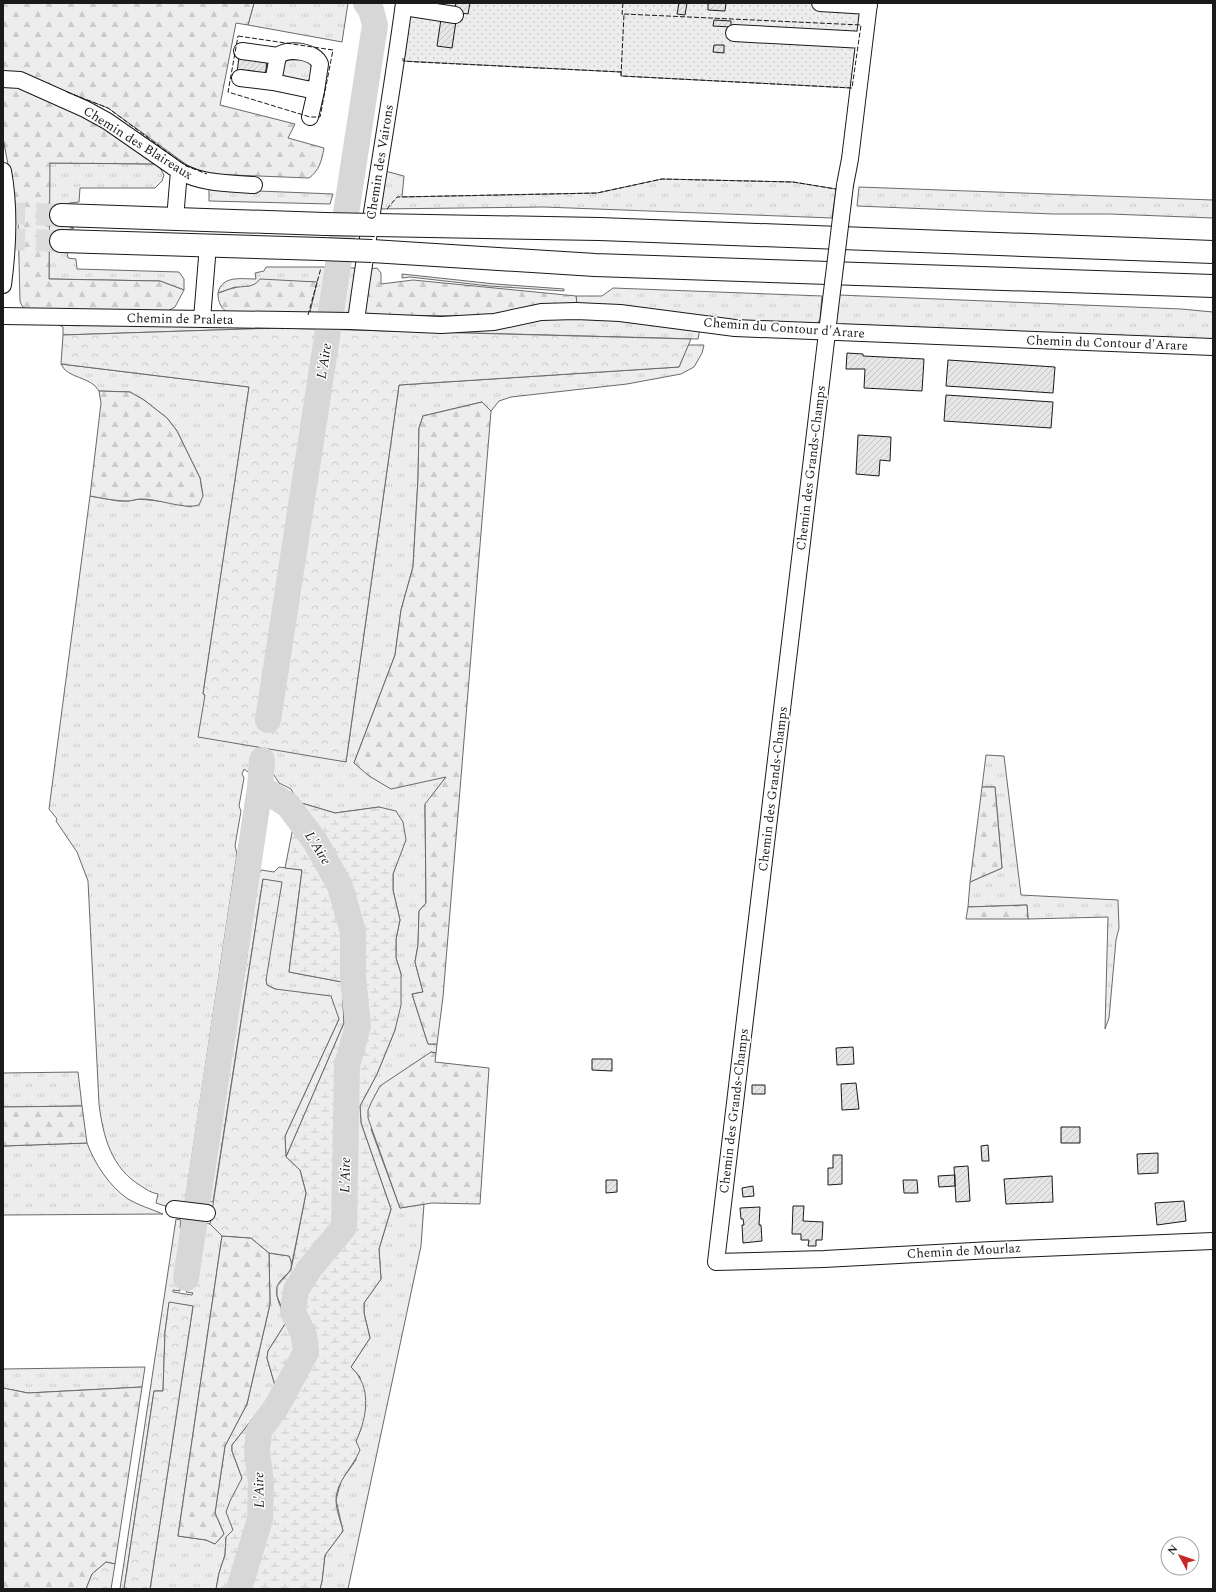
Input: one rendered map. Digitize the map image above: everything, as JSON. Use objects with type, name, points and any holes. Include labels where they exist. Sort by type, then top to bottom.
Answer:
[{"type":"highway","points":[[61,215],[325,224],[599,229],[1213,252]]},
{"type":"highway","points":[[61,241],[372,251],[595,265],[1213,286]]},
{"type":"street","points":[[734,33],[864,40],[869,4],[820,3]]},
{"type":"street","points":[[404,5],[455,15]]},
{"type":"street","name":"Chemin des Vairons","points":[[353,321],[381,163],[404,5]]},
{"type":"street","name":"Chemin des Grands-Champs","points":[[716,1262],[828,324],[864,40]]},
{"type":"street","points":[[242,51],[278,56],[288,51],[311,54],[315,57],[320,64],[310,117]]},
{"type":"street","points":[[274,82],[278,56]]},
{"type":"street","points":[[240,78],[274,82],[316,91]]},
{"type":"street","name":"Chemin des Blaireaux","points":[[3,79],[20,80],[85,109],[107,121],[179,171],[192,178],[208,182],[254,184]]},
{"type":"street","points":[[3,171],[7,195],[7,255],[3,285]]},
{"type":"street","points":[[175,219],[179,171]]},
{"type":"street","points":[[202,319],[208,245]]},
{"type":"street","name":"Chemin du Contour d'Arare","points":[[353,321],[441,325],[468,324],[494,322],[541,312],[576,310],[620,313],[735,328],[828,324],[1213,347]]},
{"type":"street","name":"Chemin de Praleta","points":[[3,316],[353,321]]},
{"type":"street","points":[[179,1210],[207,1213]]},
{"type":"street","name":"Chemin de Mourlaz","points":[[716,1262],[824,1259],[992,1250],[1213,1241]]},
{"type":"green space","points":[[3,3],[254,3],[248,25],[236,23],[220,105],[295,124],[288,138],[324,148],[318,169],[309,178],[207,174],[187,165],[108,108],[14,72],[3,71]]},
{"type":"green space","points":[[254,3],[348,3],[342,42],[248,25]]},
{"type":"green space","points":[[411,3],[864,3],[852,88],[621,76],[621,72],[403,61]]},
{"type":"green space","points":[[288,57],[308,61],[311,68],[311,75],[307,81],[304,83],[286,80],[281,75],[282,63]]},
{"type":"green space","points":[[6,86],[15,86],[86,116],[158,164],[50,163],[49,279],[160,281],[184,290],[175,307],[166,312],[27,310],[22,306],[20,301],[18,218],[3,138],[3,89]]},
{"type":"green space","points":[[49,163],[158,164],[164,175],[162,181],[155,188],[80,188],[79,202],[70,203],[63,207],[62,223],[66,226],[74,228],[66,231],[62,250],[67,252],[68,258],[76,259],[77,269],[179,272],[184,279],[184,290],[160,281],[49,279]]},
{"type":"green space","points":[[385,171],[404,176],[402,197],[597,193],[662,179],[793,182],[836,189],[832,218],[544,207],[378,209]]},
{"type":"green space","points":[[859,187],[1213,200],[1213,218],[1110,214],[1053,214],[857,206]]},
{"type":"green space","points":[[209,189],[333,194],[330,204],[209,201]]},
{"type":"green space","points":[[266,267],[329,267],[321,316],[309,316],[317,282],[257,284],[245,288],[235,287],[218,293],[220,287],[224,283],[233,279],[256,279],[255,273],[264,271]]},
{"type":"green space","points":[[347,268],[359,268],[352,314],[339,316]]},
{"type":"green space","points":[[377,268],[381,273],[381,284],[413,280],[576,296],[577,304],[525,308],[482,316],[364,315],[369,269]]},
{"type":"green space","points":[[402,274],[495,284],[564,289],[564,291],[489,286],[410,277],[402,278]]},
{"type":"green space","points":[[260,279],[317,282],[309,316],[229,314],[224,310],[219,302],[218,293],[232,288],[254,284]]},
{"type":"green space","points":[[613,288],[822,296],[820,319],[816,326],[756,324],[577,304],[576,296],[602,296]]},
{"type":"green space","points":[[839,295],[1181,309],[1213,312],[1213,342],[836,325]]},
{"type":"green space","points":[[516,316],[701,323],[698,339],[358,330],[356,321]]},
{"type":"green space","points":[[55,323],[277,328],[63,335],[63,327]]},
{"type":"green space","points":[[277,328],[691,339],[679,367],[399,385],[346,762],[198,737],[205,695],[203,694],[249,387],[61,364],[63,335]]},
{"type":"green space","points":[[688,345],[704,345],[702,353],[694,367],[681,374],[627,384],[511,397],[499,401],[491,411],[482,402],[423,416],[419,428],[418,479],[413,567],[401,610],[395,655],[354,763],[446,777],[425,805],[426,903],[419,911],[418,945],[415,962],[423,992],[412,994],[428,1044],[437,1044],[436,1053],[431,1052],[371,1129],[400,1208],[424,1204],[421,1246],[348,1589],[320,1589],[325,1555],[343,1531],[336,1500],[341,1481],[356,1460],[356,1441],[361,1429],[360,1377],[351,1367],[370,1338],[364,1313],[364,1303],[381,1279],[379,1249],[391,1209],[361,1123],[360,1106],[377,1074],[395,1030],[401,974],[396,958],[396,939],[400,920],[393,890],[393,874],[397,863],[380,807],[335,813],[298,802],[291,789],[279,783],[264,759],[248,772],[244,769],[242,774],[244,778],[239,806],[241,811],[235,846],[237,854],[184,1210],[174,1209],[156,1203],[158,1194],[141,1186],[122,1170],[110,1150],[103,1128],[99,1104],[88,881],[77,852],[56,821],[57,819],[49,809],[90,496],[118,501],[139,499],[168,502],[191,507],[203,496],[200,478],[177,431],[167,418],[144,400],[130,392],[99,391],[91,383],[68,372],[61,364],[249,387],[203,694],[346,762],[399,385],[679,367]]},
{"type":"green space","points":[[99,391],[130,392],[144,400],[167,418],[177,431],[200,478],[203,496],[199,505],[186,506],[147,499],[127,501],[90,496],[101,403]]},
{"type":"green space","points":[[482,402],[491,411],[443,997],[437,1044],[428,1044],[412,994],[423,992],[415,962],[418,945],[419,911],[426,903],[425,804],[446,777],[391,789],[369,776],[354,763],[395,655],[401,610],[413,567],[418,479],[419,428],[423,416]]},
{"type":"green space","points":[[986,755],[1004,756],[1021,895],[1118,900],[1119,928],[1116,940],[1109,1018],[1105,1029],[1108,917],[1028,919],[1027,905],[968,907],[970,882],[1002,868],[995,787],[982,787]]},
{"type":"green space","points":[[982,787],[995,787],[1002,868],[970,882]]},
{"type":"green space","points":[[298,802],[335,813],[379,807],[396,811],[403,822],[406,840],[393,874],[393,890],[400,920],[396,939],[396,958],[401,974],[401,1005],[395,1030],[377,1074],[360,1106],[361,1123],[391,1209],[379,1249],[381,1279],[364,1303],[364,1313],[370,1338],[351,1367],[363,1384],[366,1401],[362,1426],[356,1441],[360,1450],[342,1481],[337,1493],[337,1508],[343,1531],[325,1555],[320,1589],[216,1589],[225,1555],[226,1537],[233,1530],[226,1512],[242,1478],[232,1451],[232,1445],[276,1389],[267,1358],[268,1351],[287,1321],[277,1296],[277,1286],[291,1270],[306,1193],[300,1170],[286,1157],[344,1023],[342,982],[289,972],[302,870],[285,868]]},
{"type":"green space","points":[[279,867],[302,870],[289,972],[342,982],[344,1023],[286,1157],[285,1136],[339,1019],[267,985],[263,879],[213,1202],[207,1201],[247,956],[253,887],[261,870],[274,872]]},
{"type":"green space","points":[[263,879],[282,882],[266,980],[267,985],[275,989],[331,996],[339,1019],[285,1136],[286,1157],[300,1170],[306,1193],[292,1263],[289,1256],[269,1253],[251,1238],[222,1236],[210,1224]]},
{"type":"green space","points":[[1027,905],[1028,919],[966,919],[968,907]]},
{"type":"green space","points":[[431,1052],[436,1053],[435,1062],[489,1068],[480,1204],[432,1203],[400,1208],[368,1118],[368,1110],[380,1086]]},
{"type":"green space","points":[[78,1072],[82,1106],[3,1107],[3,1073]]},
{"type":"green space","points":[[82,1106],[87,1143],[3,1146],[3,1107]]},
{"type":"green space","points":[[87,1143],[103,1174],[121,1194],[136,1203],[163,1214],[3,1215],[3,1146]]},
{"type":"green space","points":[[176,1219],[181,1220],[180,1228],[185,1229],[178,1278],[176,1280],[178,1280],[180,1291],[173,1290],[173,1292],[192,1295],[193,1293],[186,1292],[191,1282],[193,1282],[199,1231],[205,1232],[206,1223],[210,1224],[222,1236],[178,1536],[206,1540],[215,1544],[224,1534],[215,1513],[225,1446],[247,1404],[270,1304],[269,1253],[289,1256],[291,1262],[291,1267],[288,1274],[281,1280],[277,1288],[278,1301],[287,1321],[268,1351],[267,1358],[276,1389],[232,1445],[232,1451],[242,1478],[233,1531],[226,1537],[225,1555],[216,1589],[150,1589],[193,1306],[169,1303],[165,1332],[163,1391],[154,1391],[124,1589],[120,1589]]},
{"type":"green space","points":[[222,1236],[251,1238],[269,1253],[270,1304],[247,1404],[225,1446],[215,1513],[224,1534],[215,1544],[206,1540],[178,1536]]},
{"type":"green space","points":[[169,1302],[193,1306],[150,1589],[124,1589],[154,1391],[163,1391],[165,1332]]},
{"type":"green space","points":[[145,1367],[142,1387],[28,1393],[3,1388],[3,1369]]},
{"type":"green space","points":[[142,1387],[115,1564],[106,1562],[92,1574],[86,1589],[3,1589],[3,1388],[28,1393]]},
{"type":"green space","points":[[106,1562],[115,1564],[111,1589],[86,1589],[92,1574]]},
{"type":"building","points":[[456,3],[470,3],[468,14],[454,12]]},
{"type":"building","points":[[679,3],[687,3],[685,15],[677,14]]},
{"type":"building","points":[[708,3],[726,3],[725,11],[708,10]]},
{"type":"building","points":[[441,19],[456,21],[452,48],[437,46]]},
{"type":"building","points":[[714,20],[731,21],[731,27],[713,26]]},
{"type":"building","points":[[714,45],[724,45],[724,53],[713,52]]},
{"type":"building","points":[[239,57],[267,62],[265,77],[237,72]]},
{"type":"building","points":[[847,353],[863,354],[863,356],[924,359],[922,391],[864,388],[865,369],[846,369]]},
{"type":"building","points":[[948,360],[1055,367],[1053,393],[946,386]]},
{"type":"building","points":[[946,395],[1053,402],[1051,428],[944,421]]},
{"type":"building","points":[[858,435],[891,437],[890,461],[880,460],[879,476],[856,474]]},
{"type":"building","points":[[853,1047],[854,1064],[837,1065],[836,1048]]},
{"type":"building","points":[[592,1059],[612,1059],[612,1071],[592,1070]]},
{"type":"building","points":[[856,1083],[859,1109],[842,1110],[841,1084]]},
{"type":"building","points":[[752,1085],[765,1085],[765,1094],[752,1094]]},
{"type":"building","points":[[1061,1127],[1080,1127],[1080,1143],[1061,1143]]},
{"type":"building","points":[[988,1145],[989,1161],[982,1161],[981,1146]]},
{"type":"building","points":[[1158,1153],[1158,1173],[1138,1174],[1137,1154]]},
{"type":"building","points":[[833,1155],[842,1155],[842,1184],[828,1185],[828,1168],[833,1168]]},
{"type":"building","points":[[968,1166],[970,1201],[956,1202],[954,1167]]},
{"type":"building","points":[[955,1175],[955,1186],[939,1187],[938,1176]]},
{"type":"building","points":[[1052,1176],[1053,1202],[1006,1204],[1004,1179]]},
{"type":"building","points":[[606,1180],[617,1180],[617,1192],[606,1193]]},
{"type":"building","points":[[903,1180],[917,1180],[918,1193],[904,1193]]},
{"type":"building","points":[[753,1186],[754,1196],[743,1197],[742,1188]]},
{"type":"building","points":[[1184,1201],[1186,1221],[1157,1225],[1155,1203]]},
{"type":"building","points":[[793,1206],[804,1206],[803,1221],[823,1222],[822,1240],[816,1240],[816,1246],[808,1246],[809,1240],[801,1240],[801,1234],[792,1234]]},
{"type":"building","points":[[760,1207],[759,1225],[761,1225],[762,1241],[743,1243],[742,1225],[744,1225],[743,1219],[741,1219],[740,1208]]},
{"type":"waterway","name":"L'Aire","points":[[268,720],[375,25],[371,10],[366,3]]},
{"type":"waterway","name":"L'Aire","points":[[239,1589],[260,1519],[261,1483],[257,1451],[259,1431],[277,1406],[306,1352],[304,1335],[293,1312],[296,1290],[310,1268],[344,1227],[347,1065],[358,1026],[353,978],[353,932],[340,886],[315,841],[288,805],[260,787],[262,760]]},
{"type":"waterway","points":[[186,1278],[260,787]]},
{"type":"tunnel","points":[[3,213],[61,215]]},
{"type":"tunnel","points":[[3,239],[61,241]]},
{"type":"fence","points":[[623,3],[622,14],[624,15]]},
{"type":"fence","points":[[624,14],[861,25],[852,88],[621,76],[624,14]]},
{"type":"fence","points":[[238,36],[333,50],[320,117],[310,117],[228,92],[238,36]]},
{"type":"fence","points":[[403,58],[403,61],[417,62],[621,71]]},
{"type":"fence","points":[[67,92],[108,108],[186,166],[207,174]]},
{"type":"fence","points":[[387,209],[397,197],[597,193],[662,179],[793,182],[836,189]]},
{"type":"fence","points":[[308,315],[321,268]]}]
